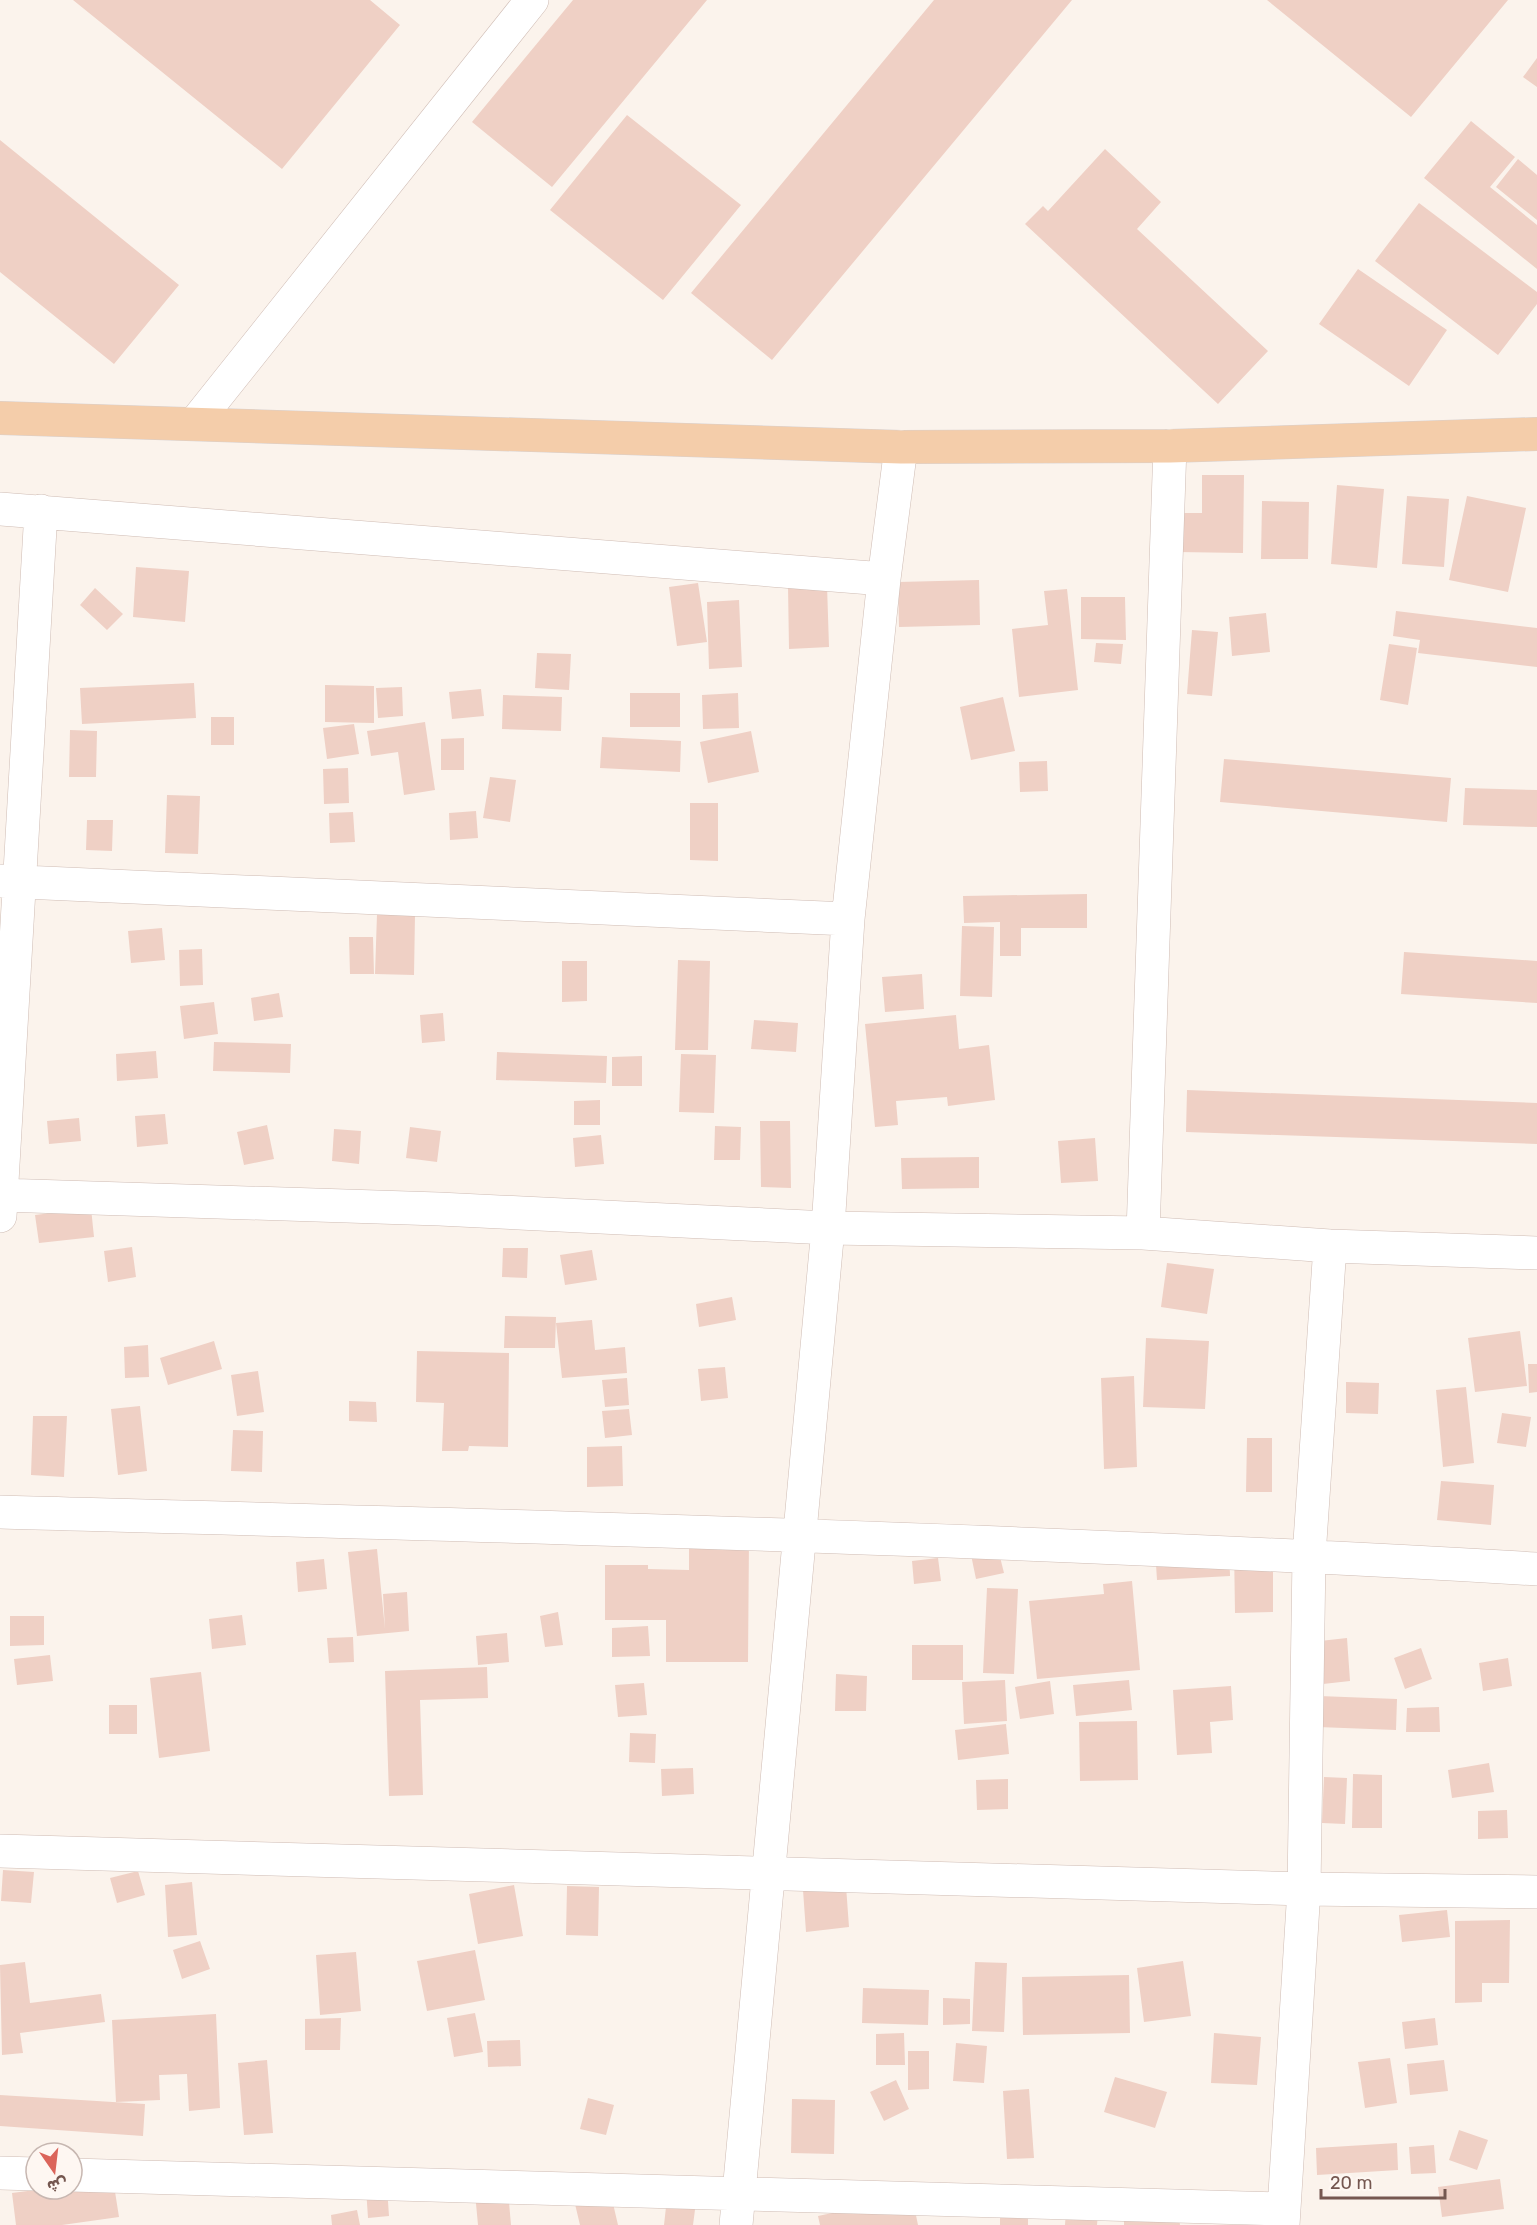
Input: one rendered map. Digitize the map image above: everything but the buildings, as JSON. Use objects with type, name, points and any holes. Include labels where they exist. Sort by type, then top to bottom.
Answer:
[{"type":"main road","points":[[0,418],[901,447],[1170,446],[1537,434]]},
{"type":"street","points":[[195,423],[532,0]]},
{"type":"street","points":[[1143,1233],[1170,446]]},
{"type":"street","points":[[736,2225],[828,1228],[848,919],[884,579],[901,447]]},
{"type":"street","points":[[0,509],[884,579]]},
{"type":"street","points":[[41,511],[31,708],[9,881],[0,1203],[439,1209],[828,1228],[1143,1233],[1330,1246],[1537,1253]]},
{"type":"street","points":[[9,881],[848,919]]},
{"type":"street","points":[[84,2175],[739,2192],[1283,2217],[1304,1889],[1310,1556],[1330,1246]]},
{"type":"street","points":[[0,1512],[798,1534],[1310,1556],[1537,1569]]},
{"type":"street","points":[[0,1851],[1304,1889],[1537,1892]]},
{"type":"street","points":[[0,2173],[24,2174]]}]
